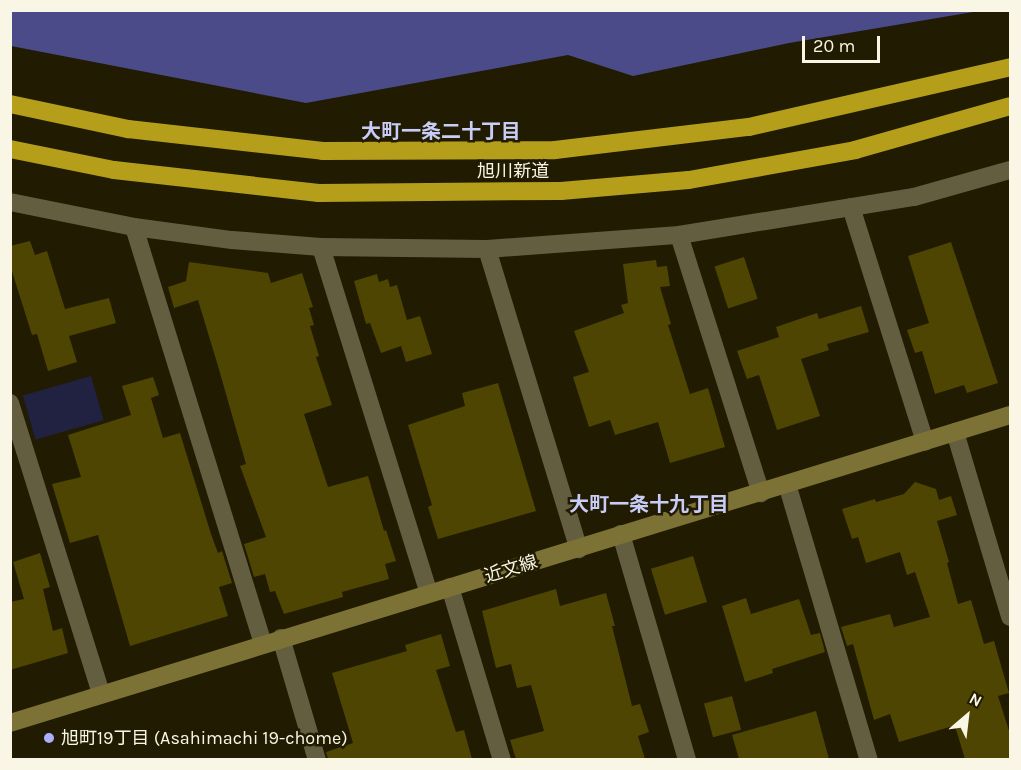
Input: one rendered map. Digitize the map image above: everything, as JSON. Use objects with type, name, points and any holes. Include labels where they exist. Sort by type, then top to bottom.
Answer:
[{"type":"highway","name":"旭川新道","points":[[10,104],[128,129],[323,150],[555,150],[749,127],[1011,66]]},
{"type":"highway","name":"旭川新道","points":[[10,149],[114,170],[319,193],[561,191],[689,180],[855,150],[1011,106]]},
{"type":"street","points":[[10,202],[135,227],[232,240],[321,247],[487,249],[679,235],[914,197],[1011,170]]},
{"type":"street","points":[[851,207],[926,442]]},
{"type":"street","points":[[135,227],[262,644]]},
{"type":"street","points":[[679,235],[761,493]]},
{"type":"street","points":[[321,247],[429,593]]},
{"type":"street","points":[[487,249],[579,549]]},
{"type":"street","points":[[10,403],[101,694]]},
{"type":"street","name":"近文線","points":[[10,723],[1011,415]]},
{"type":"street","points":[[955,432],[1011,616]]},
{"type":"street","points":[[787,484],[869,759]]},
{"type":"street","points":[[621,534],[687,759]]},
{"type":"street","points":[[450,588],[502,759]]},
{"type":"street","points":[[281,638],[317,759]]},
{"type":"shaded area","points":[[10,11],[979,11],[789,43],[633,76],[568,55],[306,103],[11,46]]},
{"type":"shaded area","points":[[91,376],[104,420],[35,440],[23,396]]},
{"type":"building","points":[[30,241],[35,255],[47,251],[65,309],[109,298],[116,323],[69,336],[77,362],[48,371],[37,334],[32,335],[10,265],[10,246]]},
{"type":"building","points":[[951,242],[998,383],[967,393],[964,385],[935,394],[922,351],[915,353],[907,330],[929,323],[908,256]]},
{"type":"building","points":[[744,257],[758,299],[728,308],[715,267]]},
{"type":"building","points":[[656,260],[657,267],[667,266],[670,286],[660,287],[671,324],[668,325],[690,394],[708,388],[725,447],[670,463],[658,422],[615,435],[610,420],[589,427],[573,377],[589,372],[574,331],[624,313],[621,305],[628,303],[623,264]]},
{"type":"building","points":[[189,262],[268,273],[271,283],[302,273],[313,307],[309,308],[314,325],[310,326],[319,356],[316,357],[332,405],[304,414],[328,487],[368,476],[384,531],[386,530],[396,561],[385,564],[389,579],[342,592],[343,597],[284,614],[275,591],[270,592],[265,574],[254,577],[244,544],[266,537],[240,466],[246,464],[218,366],[198,300],[174,308],[168,287],[186,281]]},
{"type":"building","points":[[377,274],[379,282],[388,279],[390,287],[397,285],[407,320],[420,316],[432,354],[406,362],[401,346],[381,353],[370,323],[366,324],[354,281]]},
{"type":"building","points":[[861,306],[869,332],[827,344],[829,350],[801,359],[820,416],[777,430],[759,375],[747,379],[737,351],[779,337],[776,327],[817,313],[819,319]]},
{"type":"building","points":[[153,377],[159,395],[151,398],[163,438],[180,433],[211,534],[218,553],[222,551],[232,583],[219,587],[228,616],[130,646],[98,535],[70,543],[52,484],[81,477],[68,435],[131,415],[122,386]]},
{"type":"building","points":[[498,383],[536,511],[438,539],[428,507],[432,505],[408,425],[465,406],[462,393]]},
{"type":"building","points":[[915,482],[936,489],[939,500],[951,496],[957,515],[937,521],[958,604],[971,600],[984,644],[994,641],[1009,693],[998,696],[1011,737],[1011,759],[965,759],[955,726],[899,742],[890,714],[874,720],[853,644],[847,646],[841,627],[890,614],[894,627],[930,617],[915,572],[907,575],[900,552],[866,563],[858,537],[852,539],[842,509],[875,499],[876,502],[904,494]]},
{"type":"building","points":[[40,553],[50,587],[43,589],[53,631],[62,628],[68,653],[10,670],[10,602],[24,599],[13,562]]},
{"type":"building","points":[[693,556],[707,602],[665,615],[651,569]]},
{"type":"building","points":[[556,589],[560,606],[606,593],[632,706],[640,704],[649,732],[638,736],[645,759],[516,759],[510,740],[544,731],[531,685],[517,688],[511,664],[496,668],[482,611]]},
{"type":"building","points":[[746,598],[751,614],[799,599],[811,635],[820,633],[825,652],[772,669],[773,673],[745,682],[722,606]]},
{"type":"building","points":[[441,634],[450,666],[436,670],[456,732],[464,730],[472,759],[328,759],[326,752],[353,743],[332,673],[407,651],[405,645]]},
{"type":"building","points":[[732,696],[741,730],[713,737],[704,704]]},
{"type":"building","points":[[816,711],[829,759],[739,759],[732,735]]},
{"type":"place","name":"旭町19丁目 (Asahimachi 19-chome)","points":[[49,738]]},
{"type":"district","name":"大町一条二十丁目","points":[[441,131]]},
{"type":"district","name":"大町一条十九丁目","points":[[649,504]]}]
